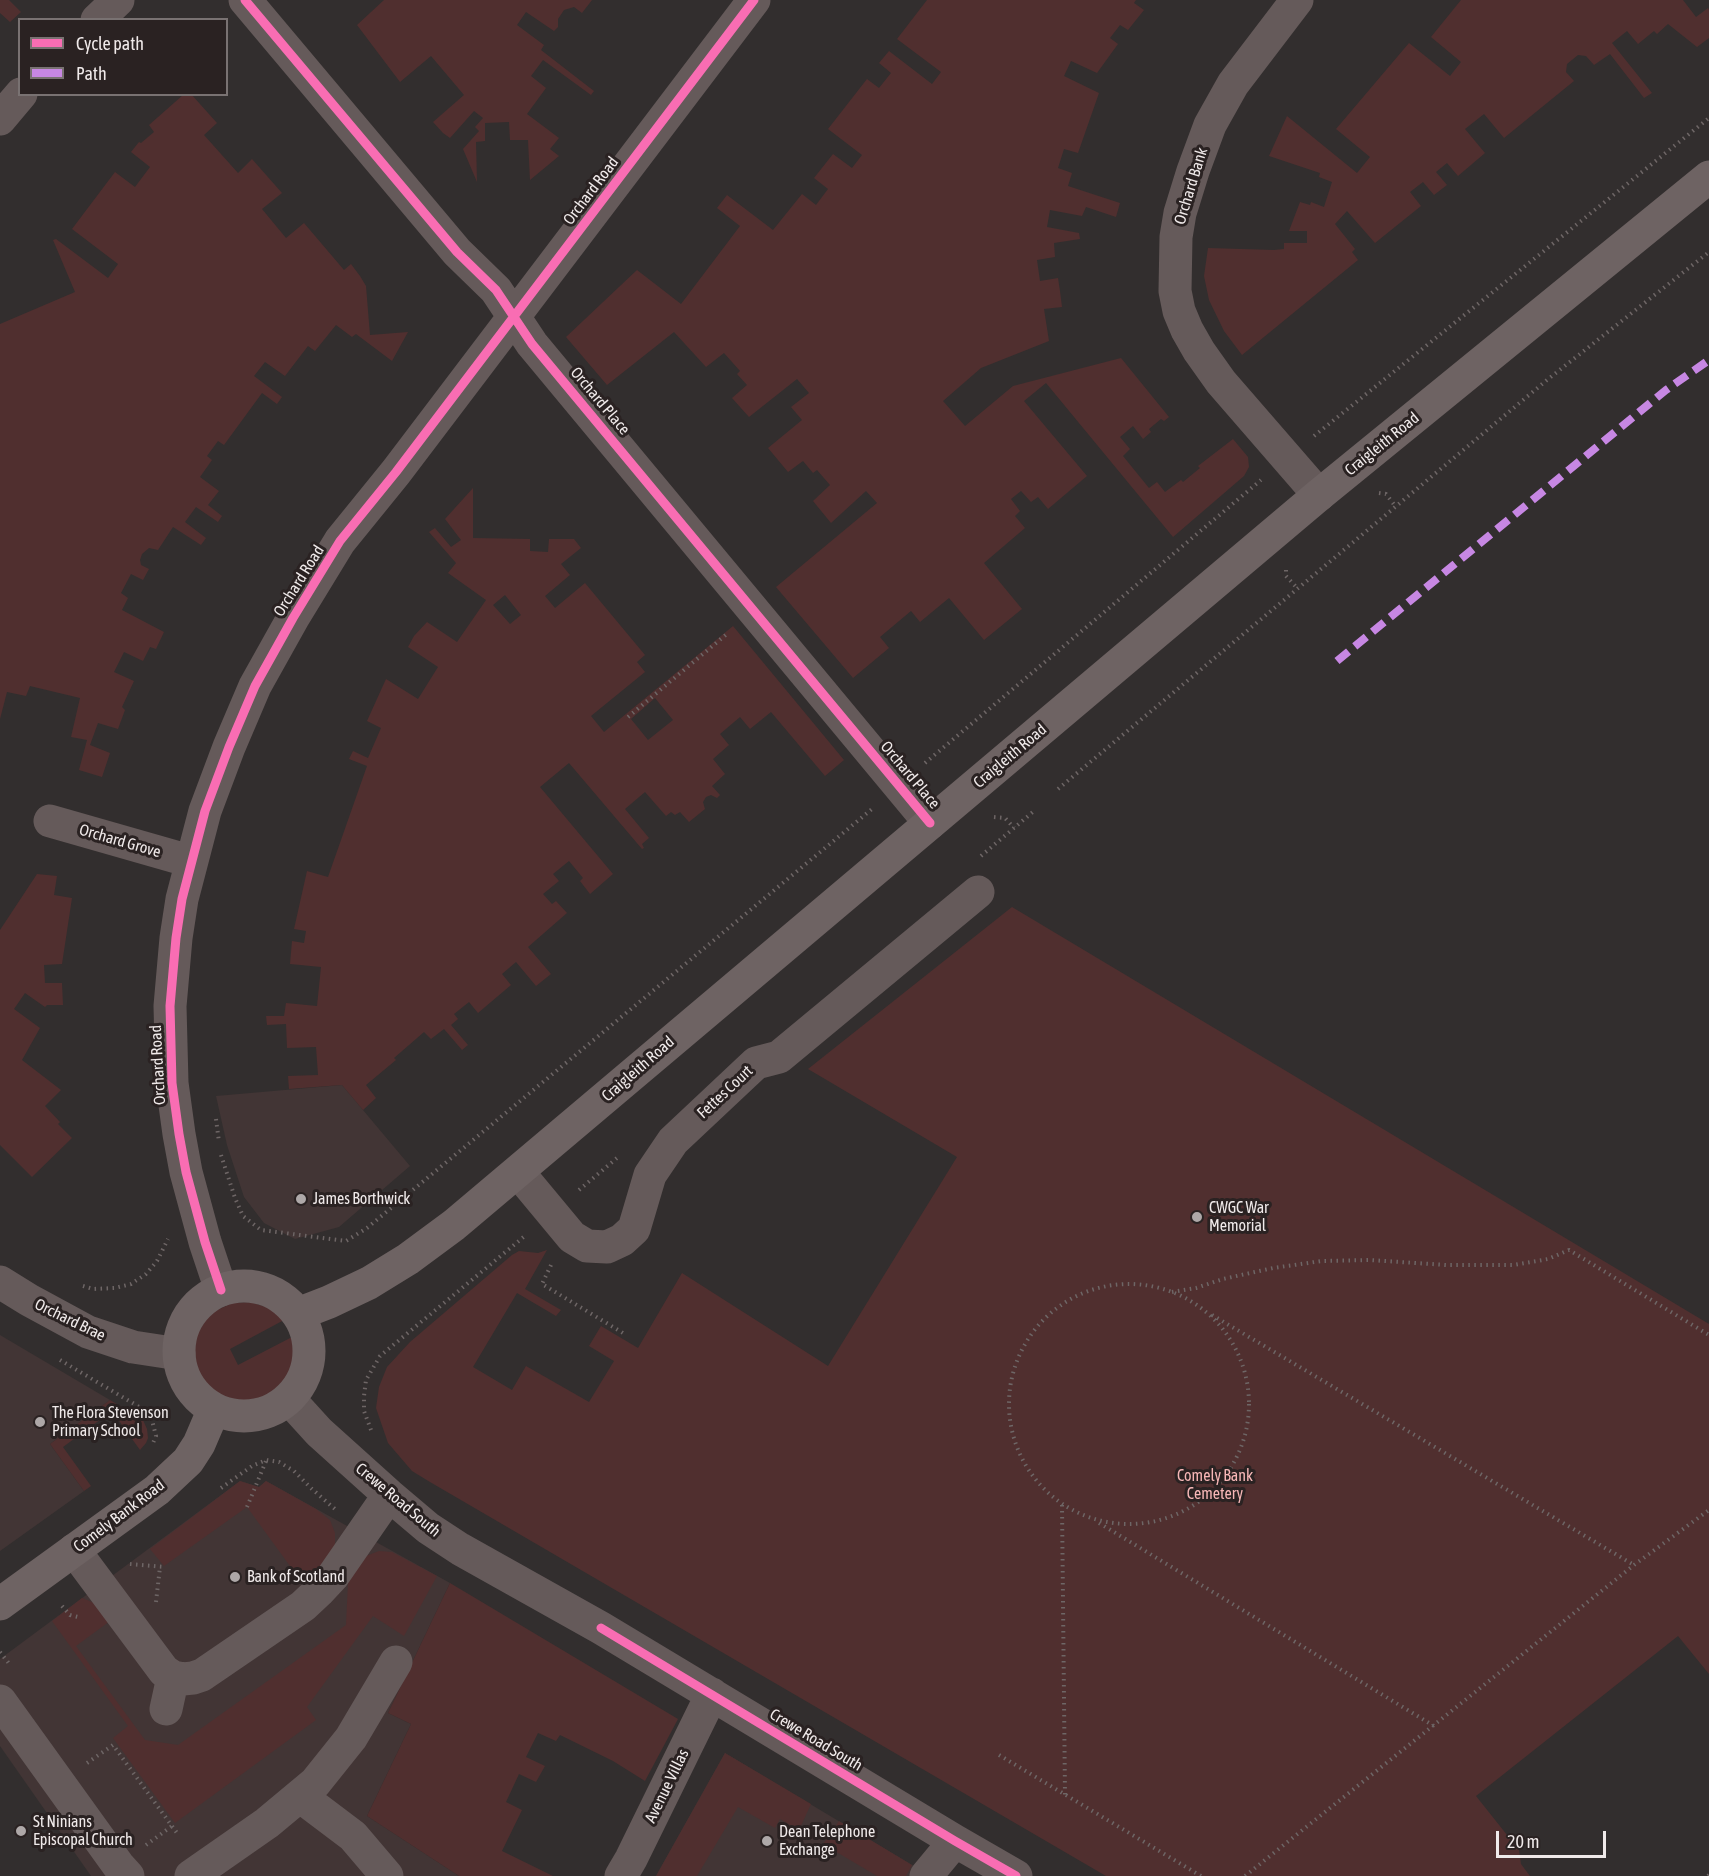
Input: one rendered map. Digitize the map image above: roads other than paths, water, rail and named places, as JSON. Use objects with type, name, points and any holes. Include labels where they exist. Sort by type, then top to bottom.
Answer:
[{"type":"main road","name":"Craigleith Road","points":[[298,1314],[369,1283],[408,1259],[454,1225],[1319,495],[1709,177]]},
{"type":"main road","points":[[239,1286],[262,1289],[281,1298],[298,1314],[308,1338],[309,1357],[302,1381],[289,1399],[267,1412],[257,1415],[234,1415],[214,1409],[202,1401],[188,1383],[183,1372],[179,1354],[182,1332],[190,1315],[204,1301],[221,1290],[239,1286]]},
{"type":"main road","name":"Comely Bank Road","points":[[0,1604],[157,1490],[188,1461],[199,1444],[214,1409]]},
{"type":"street","points":[[99,18],[118,0]]},
{"type":"street","name":"Orchard Place","points":[[245,0],[457,252],[496,290],[532,344],[930,824]]},
{"type":"street","name":"Orchard Road","points":[[221,1290],[186,1172],[179,1134],[172,1083],[170,1006],[172,972],[182,899],[190,861],[205,812],[255,686],[293,618],[340,542],[396,472],[754,0]]},
{"type":"street","name":"Orchard Bank","points":[[1298,0],[1233,84],[1210,125],[1192,171],[1180,213],[1176,237],[1175,291],[1186,330],[1210,367],[1319,495]]},
{"type":"street","points":[[0,119],[19,96]]},
{"type":"street","name":"Orchard Grove","points":[[51,821],[190,861]]},
{"type":"street","name":"Fettes Court","points":[[518,1172],[572,1237],[587,1246],[607,1247],[622,1240],[634,1229],[650,1175],[673,1140],[756,1063],[779,1057],[978,892]]},
{"type":"street","name":"Orchard Brae","points":[[0,1282],[88,1332],[133,1347],[179,1354]]},
{"type":"street","name":"Crewe Road South","points":[[289,1399],[319,1432],[428,1528],[460,1549],[601,1628],[712,1694],[956,1842],[999,1872]]},
{"type":"street","points":[[74,1550],[164,1671],[173,1677],[183,1679],[202,1676],[303,1606],[319,1591],[333,1576],[389,1495]]},
{"type":"street","points":[[191,1876],[300,1797],[351,1738],[396,1662]]},
{"type":"street","points":[[166,1709],[173,1677]]},
{"type":"street","name":"Avenue Villas","points":[[621,1876],[712,1694]]},
{"type":"street","points":[[0,1701],[133,1863]]},
{"type":"street","points":[[300,1797],[354,1836],[387,1876]]},
{"type":"street","points":[[926,1876],[956,1842]]},
{"type":"place","name":"James Borthwick","points":[[301,1199]]},
{"type":"place","name":"CWGC War Memorial","points":[[1197,1217]]},
{"type":"place","name":"The Flora Stevenson Primary School","points":[[40,1422]]},
{"type":"place","name":"Bank of Scotland","points":[[235,1577]]},
{"type":"place","name":"St Ninians Episcopal Church","points":[[21,1831]]},
{"type":"place","name":"Dean Telephone Exchange","points":[[767,1841]]},
{"type":"park label","name":"Comely Bank Cemetery","points":[[1215,1485]]}]
